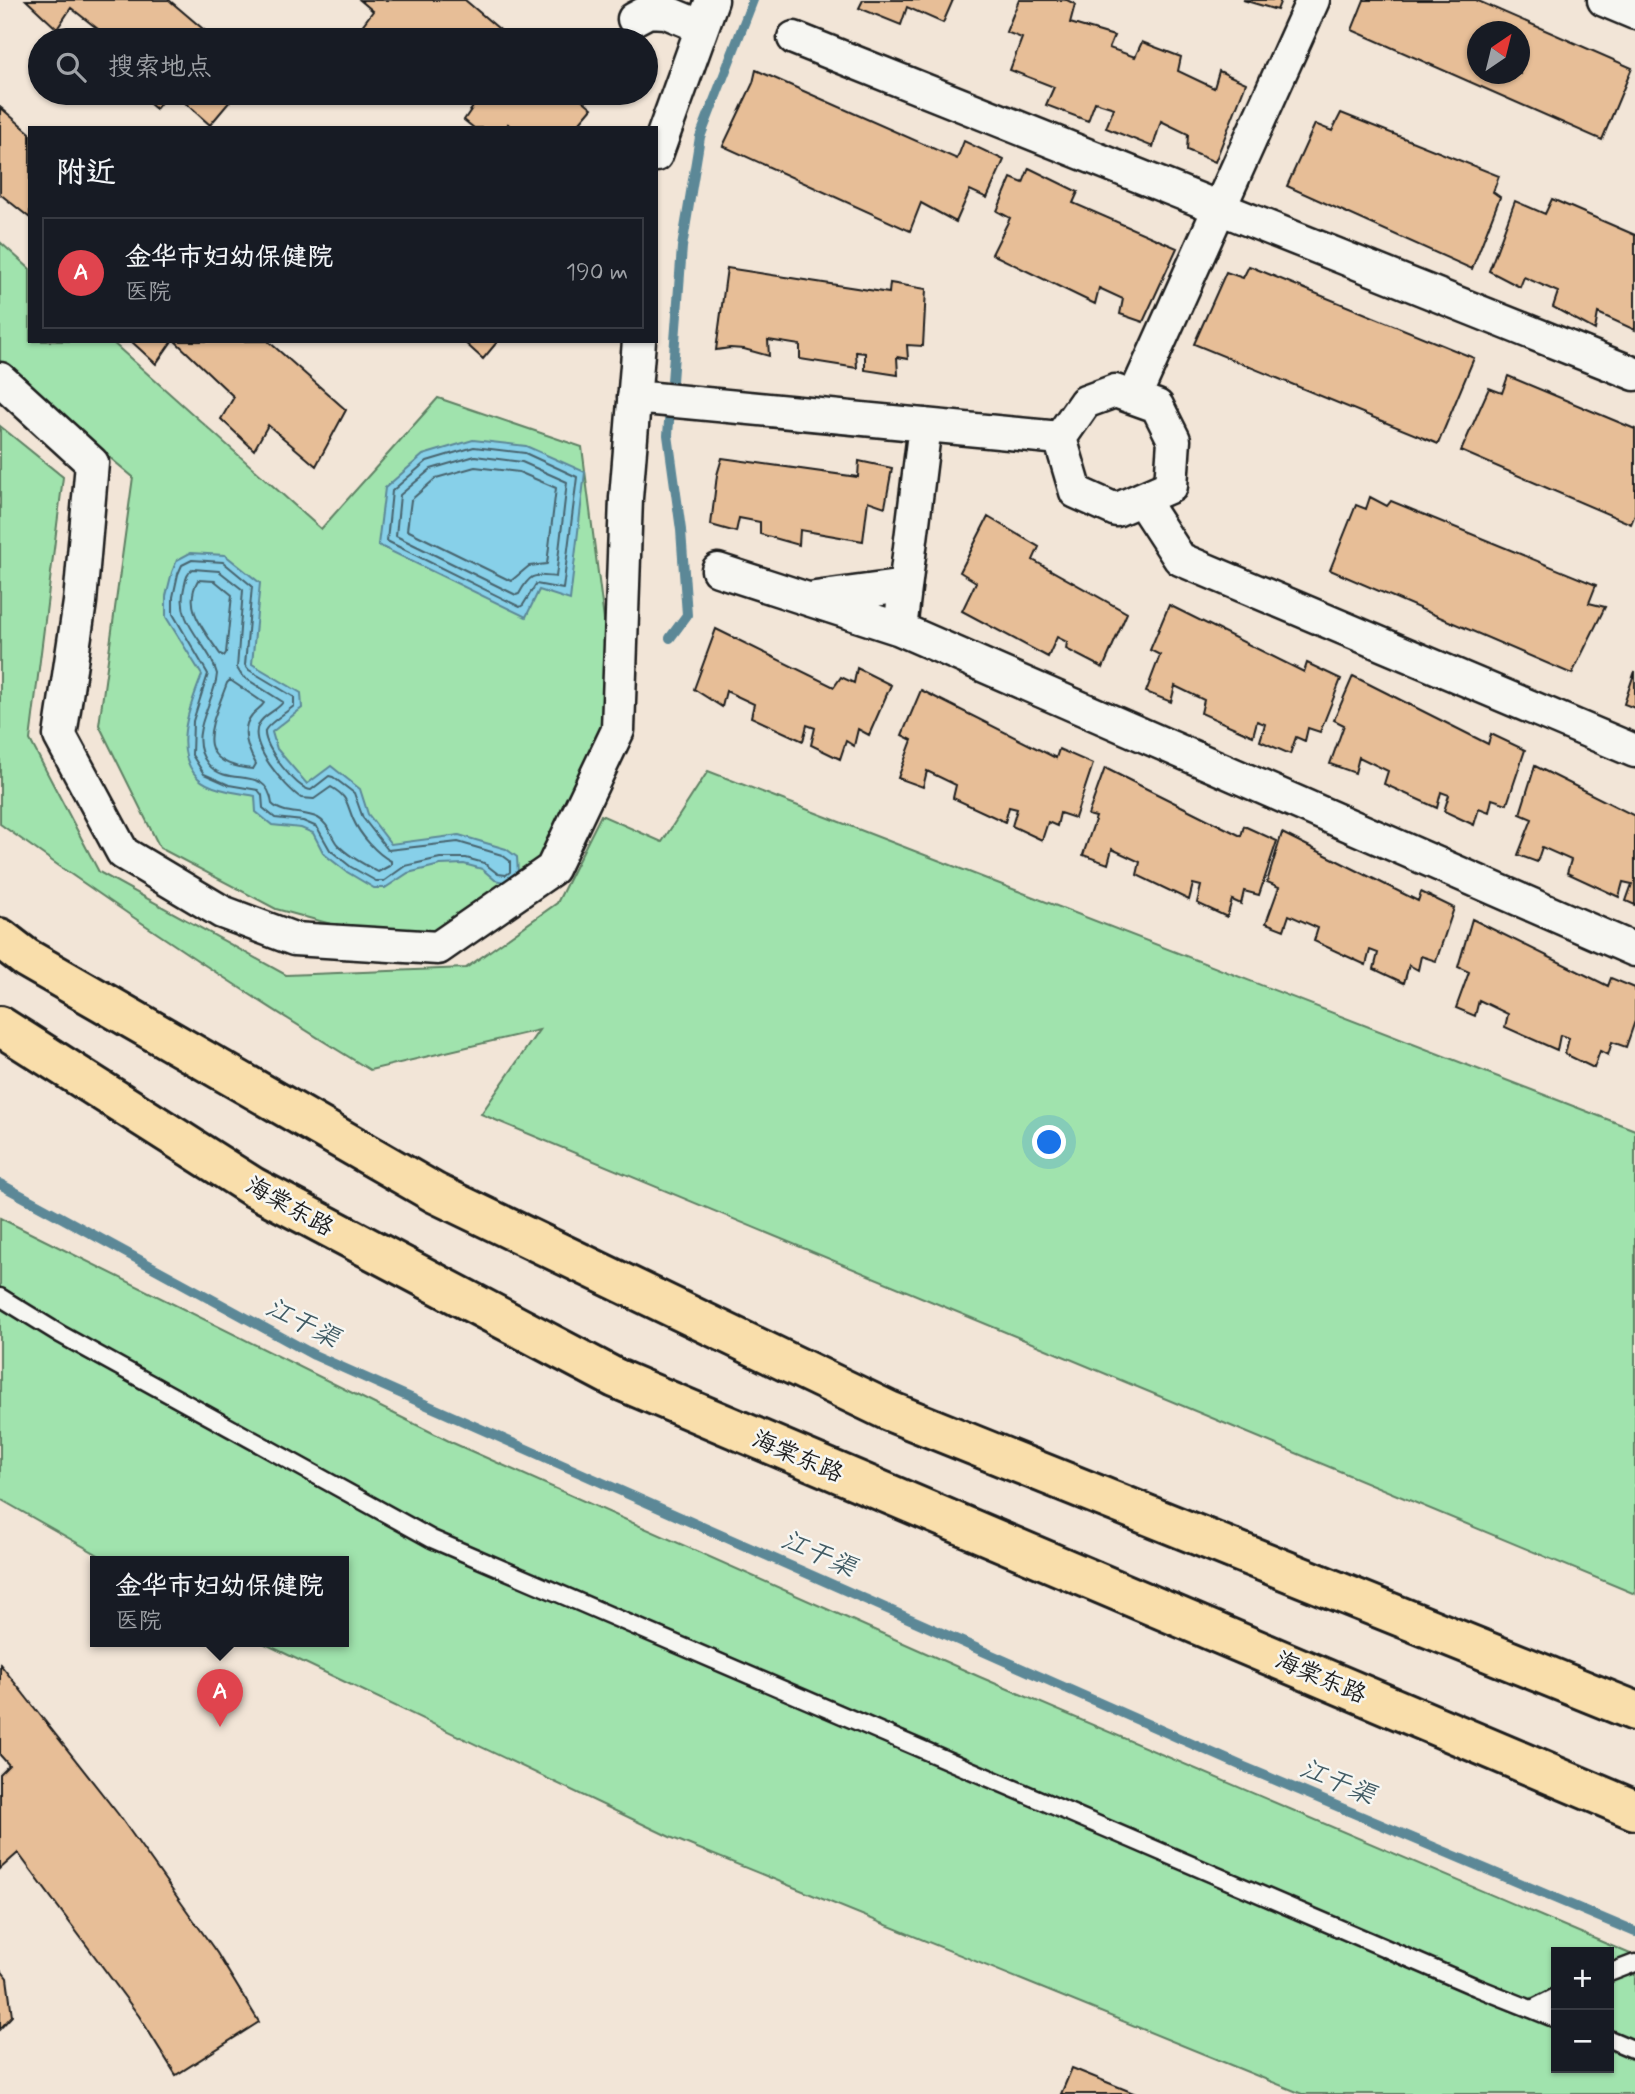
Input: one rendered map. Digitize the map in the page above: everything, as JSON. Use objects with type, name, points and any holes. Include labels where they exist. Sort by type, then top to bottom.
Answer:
[{"type":"main road","points":[[0,938],[38,965],[435,1193],[889,1411],[1635,1711]]},
{"type":"main road","name":"海棠东路","points":[[0,1026],[253,1187],[615,1378],[1635,1810]]},
{"type":"street","points":[[1134,398],[1313,0]]},
{"type":"street","points":[[1604,0],[1635,13]]},
{"type":"street","points":[[634,19],[649,11],[707,13],[658,149]]},
{"type":"street","points":[[794,38],[1635,374]]},
{"type":"street","points":[[0,379],[92,463],[80,602],[60,736],[123,853],[222,912],[293,939],[438,948],[552,869],[618,730],[626,498],[639,343]]},
{"type":"street","points":[[1115,391],[1157,406],[1174,440],[1171,486],[1116,510],[1076,492],[1060,438],[1085,402],[1115,391]]},
{"type":"street","points":[[634,397],[1060,438]]},
{"type":"street","points":[[900,629],[925,425]]},
{"type":"street","points":[[1141,499],[1180,559],[1635,751]]},
{"type":"street","points":[[718,570],[900,629],[1635,950]]},
{"type":"street","points":[[807,599],[905,586]]},
{"type":"lane","points":[[0,1297],[60,1334],[432,1539],[1551,2017]]},
{"type":"lane","points":[[1614,1971],[1635,1963]]},
{"type":"lane","points":[[1532,2009],[1551,2000]]},
{"type":"lane","points":[[1614,2041],[1635,2050]]},
{"type":"green space","points":[[0,242],[28,267],[28,343],[113,343],[321,529],[438,398],[582,447],[618,730],[552,869],[415,947],[276,909],[160,848],[99,725],[133,477],[0,366]]},
{"type":"green space","points":[[0,426],[63,477],[30,740],[99,872],[286,975],[466,968],[557,903],[601,815],[662,842],[708,771],[1635,1130],[1635,1594],[481,1114],[539,1030],[370,1070],[183,951],[0,824]]},
{"type":"green space","points":[[0,1218],[453,1443],[980,1677],[1614,1947],[1551,1947],[1551,2073],[1614,2073],[1614,1947],[1635,1956],[1635,2094],[1302,2094],[670,1837],[272,1647],[349,1647],[349,1556],[100,1556],[0,1499]]},
{"type":"water","points":[[473,440],[526,446],[585,472],[570,600],[539,590],[526,617],[378,545],[385,488],[423,455]]},
{"type":"water","points":[[190,553],[225,555],[260,583],[252,664],[301,693],[302,708],[272,732],[277,749],[307,784],[331,766],[360,789],[368,814],[391,844],[459,835],[506,849],[517,857],[518,874],[508,883],[495,880],[482,869],[464,864],[440,865],[408,873],[385,888],[374,888],[324,854],[313,833],[301,828],[272,825],[256,812],[255,796],[217,788],[198,778],[190,767],[184,741],[188,714],[202,675],[166,617],[166,596],[172,572],[177,560]]},
{"type":"building","points":[[26,0],[169,0],[202,28],[97,28],[71,8],[56,28]]},
{"type":"building","points":[[360,0],[465,0],[498,28],[360,28],[373,11]]},
{"type":"building","points":[[863,0],[953,0],[943,23],[907,7],[901,25],[859,8]]},
{"type":"building","points":[[1019,0],[1067,0],[1075,4],[1070,23],[1114,36],[1109,48],[1135,57],[1142,42],[1181,57],[1178,71],[1214,88],[1219,71],[1246,83],[1215,162],[1187,150],[1188,134],[1161,121],[1153,147],[1106,128],[1114,108],[1095,102],[1088,121],[1046,105],[1054,87],[1010,70],[1022,38],[1006,32]]},
{"type":"building","points":[[1243,0],[1281,0],[1277,10]]},
{"type":"building","points":[[1364,0],[1476,0],[1524,21],[1467,21],[1467,81],[1352,30]]},
{"type":"building","points":[[1530,24],[1632,68],[1602,140],[1475,84],[1530,84]]},
{"type":"building","points":[[756,70],[957,159],[964,141],[1004,160],[987,198],[970,190],[956,222],[921,203],[910,231],[723,146],[753,83]]},
{"type":"building","points":[[188,105],[227,105],[210,125]]},
{"type":"building","points":[[474,105],[588,105],[592,108],[577,126],[472,126],[464,120]]},
{"type":"building","points":[[0,107],[28,131],[28,216],[0,194]]},
{"type":"building","points":[[1341,113],[1499,176],[1493,192],[1500,197],[1472,269],[1287,186],[1315,124],[1332,131]]},
{"type":"building","points":[[1029,168],[1078,192],[1073,203],[1177,248],[1143,322],[1120,314],[1123,299],[1099,288],[1095,304],[992,254],[1010,218],[997,211],[1011,178],[1023,183]]},
{"type":"building","points":[[1552,199],[1635,235],[1635,330],[1598,313],[1595,330],[1553,307],[1558,292],[1524,277],[1520,287],[1489,271],[1515,201],[1545,214]]},
{"type":"building","points":[[1249,266],[1474,358],[1438,444],[1194,344],[1226,272],[1243,278]]},
{"type":"building","points":[[727,268],[889,293],[890,283],[926,289],[923,346],[907,345],[908,359],[897,357],[898,375],[865,370],[865,353],[856,352],[857,368],[800,359],[800,345],[768,340],[769,356],[744,349],[716,350]]},
{"type":"building","points":[[133,343],[171,343],[156,364]]},
{"type":"building","points":[[177,343],[270,343],[346,410],[316,466],[268,425],[254,450],[221,419],[234,397]]},
{"type":"building","points":[[465,343],[496,343],[483,359]]},
{"type":"building","points":[[1508,376],[1635,429],[1635,514],[1631,524],[1461,451],[1489,388],[1502,393]]},
{"type":"building","points":[[722,458],[858,477],[859,461],[892,468],[885,507],[868,501],[863,541],[800,530],[799,545],[760,534],[760,522],[739,518],[736,532],[711,525],[717,475]]},
{"type":"building","points":[[1370,497],[1387,506],[1391,501],[1596,585],[1589,603],[1605,607],[1572,674],[1330,570],[1356,505],[1366,509]]},
{"type":"building","points":[[988,517],[1039,547],[1033,560],[1127,613],[1103,668],[1066,649],[1067,642],[1057,637],[1048,657],[962,611],[976,582],[960,572]]},
{"type":"building","points":[[1169,605],[1304,672],[1307,663],[1341,679],[1320,732],[1308,728],[1305,741],[1296,737],[1290,754],[1260,741],[1265,724],[1257,721],[1253,736],[1201,713],[1204,700],[1175,686],[1171,702],[1146,692],[1160,655],[1150,650]]},
{"type":"building","points":[[716,629],[834,687],[841,677],[854,683],[857,668],[891,685],[869,735],[858,729],[854,746],[846,741],[840,759],[811,745],[815,728],[807,725],[803,741],[751,717],[754,704],[726,691],[722,707],[694,689]]},
{"type":"building","points":[[1635,671],[1635,708],[1624,704]]},
{"type":"building","points":[[1353,676],[1488,744],[1491,734],[1525,750],[1507,804],[1492,799],[1489,812],[1479,808],[1474,825],[1444,811],[1449,795],[1441,792],[1437,808],[1384,784],[1388,771],[1359,757],[1355,773],[1330,764],[1344,725],[1334,720]]},
{"type":"building","points":[[921,690],[1056,758],[1059,749],[1093,764],[1075,818],[1060,813],[1057,826],[1048,822],[1042,840],[1012,826],[1017,809],[1009,807],[1005,822],[953,798],[956,785],[927,771],[923,787],[898,778],[912,740],[902,735]]},
{"type":"building","points":[[1535,766],[1635,816],[1635,905],[1626,901],[1632,884],[1623,882],[1619,897],[1567,873],[1571,860],[1542,847],[1537,862],[1518,855],[1532,819],[1520,814]]},
{"type":"building","points":[[1105,768],[1241,836],[1244,826],[1277,841],[1259,895],[1244,891],[1241,904],[1232,900],[1227,917],[1197,903],[1201,886],[1193,884],[1189,900],[1137,875],[1140,862],[1112,849],[1108,864],[1083,855],[1096,817],[1088,815]]},
{"type":"building","points":[[1282,833],[1418,901],[1421,892],[1454,908],[1436,961],[1421,956],[1418,970],[1409,965],[1404,983],[1374,969],[1378,953],[1370,950],[1366,965],[1314,941],[1318,928],[1289,915],[1284,930],[1266,923],[1279,887],[1267,882]]},
{"type":"building","points":[[1472,919],[1608,986],[1611,978],[1635,988],[1635,1021],[1626,1047],[1612,1042],[1608,1055],[1600,1051],[1594,1068],[1565,1054],[1569,1038],[1560,1035],[1557,1050],[1505,1027],[1508,1014],[1479,1000],[1475,1016],[1456,1008],[1469,972],[1458,967]]},
{"type":"building","points":[[0,1664],[118,1814],[217,1953],[259,2022],[176,2075],[139,2016],[18,1853],[0,1869],[0,1774],[9,1765],[0,1755]]},
{"type":"building","points":[[0,1969],[7,1978],[12,2016],[0,2029]]},
{"type":"building","points":[[1072,2068],[1136,2094],[1061,2094]]},
{"type":"waterway","points":[[670,638],[687,615],[681,530],[668,435],[682,247],[700,137],[753,0]]},
{"type":"waterway","name":"江干渠","points":[[0,1184],[314,1355],[1242,1766],[1635,1932]]},
{"type":"place","name":"金华市妇幼保健院","points":[[220,1727]]}]
